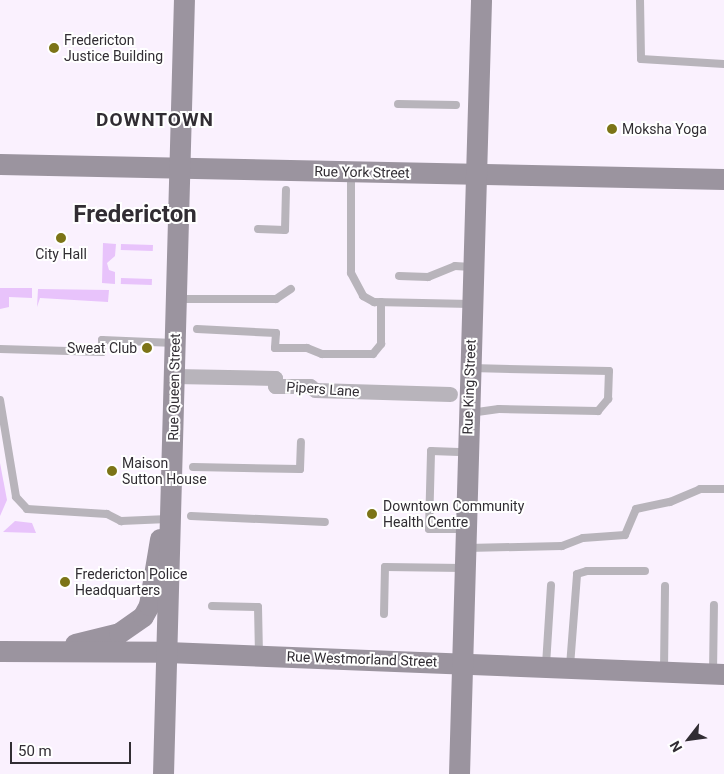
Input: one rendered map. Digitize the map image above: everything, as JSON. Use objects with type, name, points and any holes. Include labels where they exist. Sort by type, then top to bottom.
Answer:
[{"type":"main road","name":"Rue Queen Street","points":[[162,774],[184,0]]},
{"type":"main road","name":"Rue King Street","points":[[459,774],[466,452],[477,174],[481,0]]},
{"type":"main road","name":"Rue York Street","points":[[0,164],[724,179]]},
{"type":"main road","points":[[44,651],[119,633],[143,616],[149,604],[154,558],[170,518]]},
{"type":"main road","name":"Rue Westmorland Street","points":[[0,652],[166,652],[718,674]]},
{"type":"street","name":"Pipers Lane","points":[[174,376],[275,378],[275,386],[310,386],[315,390],[450,394]]},
{"type":"lane","points":[[640,0],[641,60],[724,64]]},
{"type":"lane","points":[[398,104],[456,105]]},
{"type":"lane","points":[[351,171],[351,273],[363,296],[381,302],[471,304]]},
{"type":"lane","points":[[258,229],[284,230],[286,190]]},
{"type":"lane","points":[[399,276],[428,277],[455,266],[472,267]]},
{"type":"lane","points":[[176,299],[276,299],[291,289]]},
{"type":"lane","points":[[196,329],[276,333],[275,348],[307,348],[322,354],[373,354],[380,344],[381,302]]},
{"type":"lane","points":[[0,348],[102,352],[102,340],[175,343]]},
{"type":"lane","points":[[468,413],[499,410],[598,411],[608,399],[609,371],[469,368]]},
{"type":"lane","points":[[0,400],[16,497],[20,504],[35,511],[107,514],[121,521],[170,518]]},
{"type":"lane","points":[[193,467],[300,468],[301,442]]},
{"type":"lane","points":[[465,548],[428,529],[431,451],[466,452]]},
{"type":"lane","points":[[384,614],[385,567],[465,548],[562,546],[583,538],[625,535],[636,510],[670,502],[700,489],[724,489]]},
{"type":"lane","points":[[191,516],[325,522]]},
{"type":"lane","points":[[570,668],[577,574],[587,571],[645,571]]},
{"type":"lane","points":[[546,667],[551,585]]},
{"type":"lane","points":[[664,672],[665,586]]},
{"type":"lane","points":[[714,605],[718,674]]},
{"type":"lane","points":[[212,606],[258,607],[259,656]]},
{"type":"shaded area","points":[[103,243],[116,244],[115,256],[107,263],[109,270],[115,272],[115,284],[102,283]]},
{"type":"shaded area","points":[[121,244],[153,245],[153,251],[121,250]]},
{"type":"shaded area","points":[[121,278],[152,279],[152,285],[121,284]]},
{"type":"shaded area","points":[[0,288],[32,288],[32,298],[9,297],[9,307],[0,309]]},
{"type":"shaded area","points":[[38,289],[109,290],[108,302],[40,298],[37,307]]},
{"type":"shaded area","points":[[0,463],[7,500],[0,516]]},
{"type":"shaded area","points":[[15,521],[32,523],[36,533],[3,532]]},
{"type":"place","name":"Fredericton Justice Building","points":[[54,48]]},
{"type":"place","name":"Moksha Yoga","points":[[612,129]]},
{"type":"place","name":"City Hall","points":[[61,238]]},
{"type":"place","name":"Sweat Club","points":[[147,348]]},
{"type":"place","name":"Maison Sutton House","points":[[112,471]]},
{"type":"place","name":"Downtown Community Health Centre","points":[[372,514]]},
{"type":"place","name":"Fredericton Police Headquarters","points":[[65,582]]},
{"type":"district","name":"DOWNTOWN","points":[[155,120]]},
{"type":"district","name":"Fredericton","points":[[135,215]]}]
